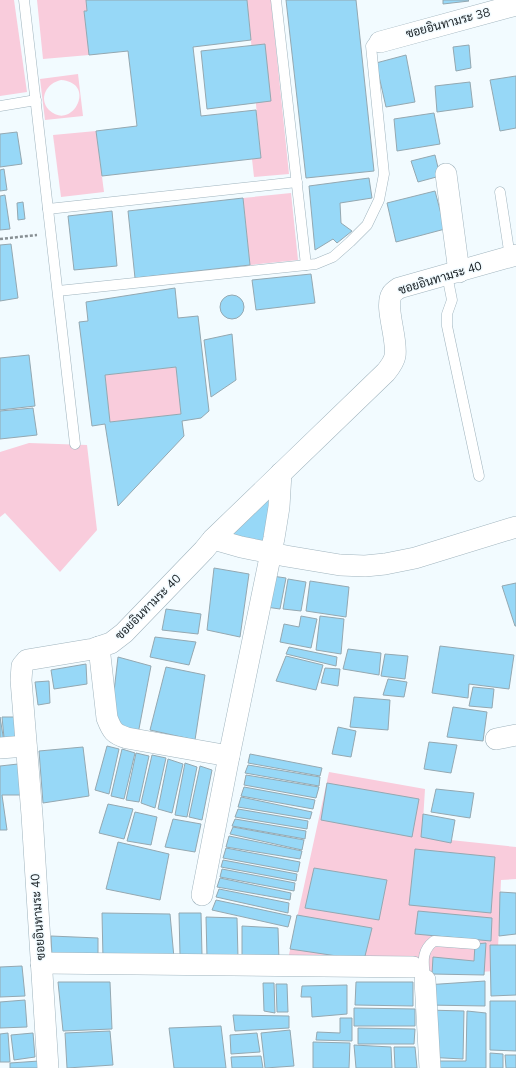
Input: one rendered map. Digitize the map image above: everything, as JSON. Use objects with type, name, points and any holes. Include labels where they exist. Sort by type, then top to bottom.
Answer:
[{"type":"street","name":"ซอยอินทามระ 38","points":[[380,42],[516,5]]},
{"type":"street","points":[[446,174],[453,273]]},
{"type":"street","name":"ซอยอินทามระ 40","points":[[48,1068],[21,680],[22,666],[27,660],[99,647],[111,643],[124,633],[213,539],[386,372],[392,364],[395,356],[396,344],[389,300],[392,294],[399,288],[513,256]]},
{"type":"street","points":[[202,895],[271,553],[279,507],[281,473]]},
{"type":"street","points":[[213,539],[271,553],[340,565],[365,566],[415,558],[516,527]]},
{"type":"street","points":[[99,647],[107,718],[110,726],[116,734],[127,738],[229,756]]},
{"type":"street","points":[[496,740],[516,735]]},
{"type":"street","points":[[0,748],[26,746]]},
{"type":"street","points":[[41,963],[421,971],[430,1068]]},
{"type":"lane","points":[[24,0],[75,444]]},
{"type":"lane","points":[[276,0],[306,265]]},
{"type":"lane","points":[[58,291],[316,264],[333,256],[367,225],[379,200],[384,174],[371,46],[380,42]]},
{"type":"lane","points":[[0,106],[36,100]]},
{"type":"lane","points":[[48,209],[297,182]]},
{"type":"lane","points":[[500,192],[513,256]]},
{"type":"lane","points":[[453,273],[452,300],[447,314],[447,326],[480,476]]},
{"type":"lane","points":[[421,971],[427,946],[434,941],[475,944]]},
{"type":"path","points":[[0,239],[51,233]]},
{"type":"shaded area","points":[[0,0],[14,0],[27,92],[0,96]]},
{"type":"shaded area","points":[[37,0],[86,0],[87,11],[84,11],[89,55],[43,59]]},
{"type":"shaded area","points":[[247,0],[271,0],[289,174],[254,177],[252,159],[261,157]]},
{"type":"shaded area","points":[[78,74],[83,116],[45,120],[40,79]],"holes":[[[61,80],[72,83],[78,89],[80,97],[78,104],[73,111],[66,115],[58,115],[49,110],[44,101],[44,96],[48,88],[52,84]]]},
{"type":"shaded area","points":[[96,131],[104,192],[61,197],[53,135]]},
{"type":"shaded area","points":[[291,193],[298,260],[250,265],[243,198]]},
{"type":"shaded area","points":[[176,367],[181,414],[110,422],[105,375]]},
{"type":"shaded area","points":[[29,443],[87,445],[97,530],[60,572],[5,513],[0,517],[0,452]]},
{"type":"shaded area","points":[[329,772],[425,789],[422,837],[516,847],[516,879],[501,880],[497,971],[418,975],[288,959]]},
{"type":"building","points":[[86,0],[247,0],[251,40],[193,47],[201,116],[256,110],[261,158],[102,176],[96,131],[137,126],[128,51],[89,55],[84,11],[87,11]]},
{"type":"building","points":[[286,0],[356,0],[374,171],[306,178]]},
{"type":"building","points":[[443,0],[468,0],[469,1],[443,4]]},
{"type":"building","points":[[265,44],[271,101],[207,109],[201,51]]},
{"type":"building","points":[[469,45],[471,68],[456,71],[453,47]]},
{"type":"building","points":[[406,55],[415,102],[386,107],[376,63]]},
{"type":"building","points":[[516,76],[516,128],[500,131],[490,80]]},
{"type":"building","points":[[470,82],[473,107],[437,112],[435,86]]},
{"type":"building","points":[[434,113],[440,144],[397,151],[394,119]]},
{"type":"building","points":[[17,132],[22,164],[0,167],[0,134]]},
{"type":"building","points":[[435,155],[440,176],[418,182],[411,161]]},
{"type":"building","points":[[4,169],[7,190],[0,191],[0,170]]},
{"type":"building","points":[[369,178],[372,198],[340,203],[341,223],[352,231],[337,243],[333,239],[315,250],[309,186]]},
{"type":"building","points":[[435,191],[445,229],[396,242],[387,203]]},
{"type":"building","points":[[5,195],[10,229],[0,230],[0,196]]},
{"type":"building","points":[[243,198],[250,265],[135,278],[128,211]]},
{"type":"building","points":[[23,202],[25,219],[18,220],[17,203]]},
{"type":"building","points":[[112,211],[117,266],[74,270],[68,216]]},
{"type":"building","points":[[11,244],[18,298],[0,301],[0,245]]},
{"type":"building","points":[[311,274],[315,303],[256,310],[252,280]]},
{"type":"building","points":[[175,288],[178,318],[198,316],[209,411],[201,418],[182,421],[184,436],[118,506],[105,424],[92,426],[79,322],[88,321],[86,302]],"holes":[[[176,367],[181,414],[110,422],[105,375]]]},
{"type":"building","points":[[232,295],[237,296],[243,302],[243,312],[237,318],[232,319],[227,318],[221,312],[220,307],[221,302],[227,296]]},
{"type":"building","points":[[232,334],[236,380],[211,397],[204,340]]},
{"type":"building","points":[[29,355],[35,406],[0,410],[0,358]]},
{"type":"building","points":[[33,408],[37,435],[0,439],[0,411]]},
{"type":"building","points":[[273,493],[265,543],[230,536]]},
{"type":"building","points":[[214,568],[249,574],[240,637],[207,630]]},
{"type":"building","points":[[272,576],[286,578],[280,609],[266,607]]},
{"type":"building","points":[[288,579],[306,582],[301,611],[283,609]]},
{"type":"building","points":[[310,581],[349,587],[346,617],[306,611]]},
{"type":"building","points":[[516,583],[516,626],[515,626],[502,586]]},
{"type":"building","points":[[166,609],[201,614],[198,634],[162,630]]},
{"type":"building","points":[[301,616],[317,619],[311,648],[280,642],[284,624],[299,627]]},
{"type":"building","points":[[320,616],[344,619],[341,654],[316,650]]},
{"type":"building","points":[[155,637],[196,642],[189,665],[150,657]]},
{"type":"building","points":[[440,646],[514,655],[509,689],[469,684],[468,698],[432,693]]},
{"type":"building","points":[[289,647],[337,657],[336,666],[286,654]]},
{"type":"building","points":[[348,649],[381,653],[379,675],[343,669]]},
{"type":"building","points":[[385,654],[408,656],[405,679],[381,676]]},
{"type":"building","points":[[286,656],[323,665],[316,690],[276,681]]},
{"type":"building","points":[[118,657],[151,666],[138,734],[110,726]]},
{"type":"building","points":[[86,664],[87,684],[54,689],[51,670]]},
{"type":"building","points":[[166,667],[205,675],[195,740],[150,730]]},
{"type":"building","points":[[325,668],[340,669],[338,686],[321,683]]},
{"type":"building","points":[[388,679],[407,682],[404,697],[383,695]]},
{"type":"building","points":[[49,681],[50,703],[38,705],[35,682]]},
{"type":"building","points":[[473,687],[494,689],[492,708],[469,706]]},
{"type":"building","points":[[354,697],[390,700],[388,730],[350,727]]},
{"type":"building","points":[[453,707],[487,712],[483,741],[447,737]]},
{"type":"building","points":[[0,717],[5,748],[0,748]]},
{"type":"building","points":[[2,717],[15,717],[19,746],[5,748]]},
{"type":"building","points":[[338,727],[356,731],[351,757],[332,754]]},
{"type":"building","points":[[429,742],[457,745],[451,773],[424,769]]},
{"type":"building","points":[[107,746],[119,749],[109,794],[95,790]]},
{"type":"building","points":[[83,747],[89,796],[43,803],[39,751]]},
{"type":"building","points":[[122,749],[135,753],[124,799],[111,796]]},
{"type":"building","points":[[136,753],[149,756],[139,802],[126,800]]},
{"type":"building","points":[[250,754],[322,768],[320,776],[248,763]]},
{"type":"building","points":[[152,755],[166,758],[155,808],[141,803]]},
{"type":"building","points":[[168,759],[183,764],[172,813],[158,809]]},
{"type":"building","points":[[185,763],[197,767],[187,817],[175,815]]},
{"type":"building","points":[[18,764],[22,795],[2,795],[7,830],[0,830],[0,766]]},
{"type":"building","points":[[248,765],[320,777],[319,786],[245,773]]},
{"type":"building","points":[[200,766],[212,770],[202,820],[189,817]]},
{"type":"building","points":[[246,775],[319,787],[316,798],[244,785]]},
{"type":"building","points":[[327,783],[419,799],[412,837],[321,820]]},
{"type":"building","points":[[244,787],[315,800],[313,809],[241,796]]},
{"type":"building","points":[[436,789],[474,793],[470,818],[431,812]]},
{"type":"building","points":[[241,797],[312,812],[310,819],[238,807]]},
{"type":"building","points":[[108,804],[133,809],[124,839],[99,833]]},
{"type":"building","points":[[238,809],[308,821],[307,829],[235,817]]},
{"type":"building","points":[[135,812],[157,817],[151,845],[127,841]]},
{"type":"building","points":[[423,814],[455,820],[451,843],[421,837]]},
{"type":"building","points":[[173,819],[201,824],[195,852],[165,847]]},
{"type":"building","points":[[235,819],[306,831],[305,839],[232,826]]},
{"type":"building","points":[[233,827],[304,840],[302,850],[230,834]]},
{"type":"building","points":[[229,836],[302,851],[300,859],[226,847]]},
{"type":"building","points":[[118,842],[169,854],[160,900],[106,889]]},
{"type":"building","points":[[226,848],[300,862],[298,872],[223,858]]},
{"type":"building","points":[[415,849],[495,857],[491,913],[409,905]]},
{"type":"building","points":[[223,860],[297,874],[296,881],[221,867]]},
{"type":"building","points":[[314,868],[387,880],[379,920],[305,908]]},
{"type":"building","points":[[222,869],[295,883],[294,891],[220,877]]},
{"type":"building","points":[[220,878],[291,893],[290,900],[217,887]]},
{"type":"building","points":[[219,889],[289,903],[288,913],[216,897]]},
{"type":"building","points":[[500,892],[516,893],[516,934],[499,936]]},
{"type":"building","points":[[216,900],[291,916],[288,927],[212,910]]},
{"type":"building","points":[[418,911],[492,918],[491,941],[415,934]]},
{"type":"building","points":[[102,913],[170,914],[174,958],[103,959]]},
{"type":"building","points":[[179,913],[201,913],[202,955],[180,955]]},
{"type":"building","points":[[297,915],[372,928],[364,960],[290,949]]},
{"type":"building","points":[[206,917],[237,918],[238,958],[207,958]]},
{"type":"building","points":[[242,926],[278,928],[279,961],[242,960]]},
{"type":"building","points":[[51,936],[98,938],[98,957],[52,957]]},
{"type":"building","points":[[486,943],[484,975],[432,974],[433,957],[474,961],[475,944]]},
{"type":"building","points":[[490,945],[516,945],[516,995],[491,996]]},
{"type":"building","points":[[22,966],[25,996],[0,997],[0,967]]},
{"type":"building","points":[[485,981],[485,1006],[427,1005],[425,985]]},
{"type":"building","points":[[58,982],[110,982],[112,1029],[63,1031]]},
{"type":"building","points":[[356,982],[413,982],[413,1006],[355,1005]]},
{"type":"building","points":[[263,983],[274,983],[275,1013],[264,1011]]},
{"type":"building","points":[[276,984],[287,984],[288,1012],[277,1012]]},
{"type":"building","points":[[347,985],[347,1014],[312,1017],[311,997],[301,997],[302,986]]},
{"type":"building","points":[[25,1000],[27,1027],[0,1028],[0,1002]]},
{"type":"building","points":[[490,1001],[516,1001],[516,1051],[490,1050]]},
{"type":"building","points":[[354,1008],[415,1009],[415,1026],[354,1026]]},
{"type":"building","points":[[427,1010],[464,1011],[463,1059],[425,1057]]},
{"type":"building","points":[[467,1011],[486,1013],[486,1068],[425,1068],[425,1061],[466,1061]]},
{"type":"building","points":[[233,1015],[289,1016],[289,1028],[235,1031]]},
{"type":"building","points":[[340,1018],[352,1018],[352,1041],[316,1040],[317,1032],[340,1033]]},
{"type":"building","points":[[221,1026],[226,1068],[174,1068],[169,1028]]},
{"type":"building","points":[[358,1028],[415,1029],[414,1044],[358,1044]]},
{"type":"building","points":[[290,1030],[294,1066],[265,1068],[261,1033]]},
{"type":"building","points":[[110,1031],[113,1065],[67,1068],[65,1033]]},
{"type":"building","points":[[8,1033],[10,1062],[0,1062],[0,1034]]},
{"type":"building","points":[[33,1033],[35,1057],[14,1060],[11,1035]]},
{"type":"building","points":[[257,1033],[260,1052],[231,1054],[230,1035]]},
{"type":"building","points":[[313,1042],[350,1043],[349,1068],[313,1068]]},
{"type":"building","points":[[354,1045],[391,1047],[392,1068],[356,1068]]},
{"type":"building","points":[[394,1047],[415,1047],[417,1068],[395,1068]]},
{"type":"building","points":[[490,1053],[503,1054],[503,1068],[490,1068]]},
{"type":"building","points":[[505,1055],[516,1055],[516,1068],[506,1068]]},
{"type":"building","points":[[261,1056],[263,1068],[232,1068],[231,1057]]},
{"type":"building","points":[[39,1061],[39,1068],[10,1068],[10,1063]]}]
